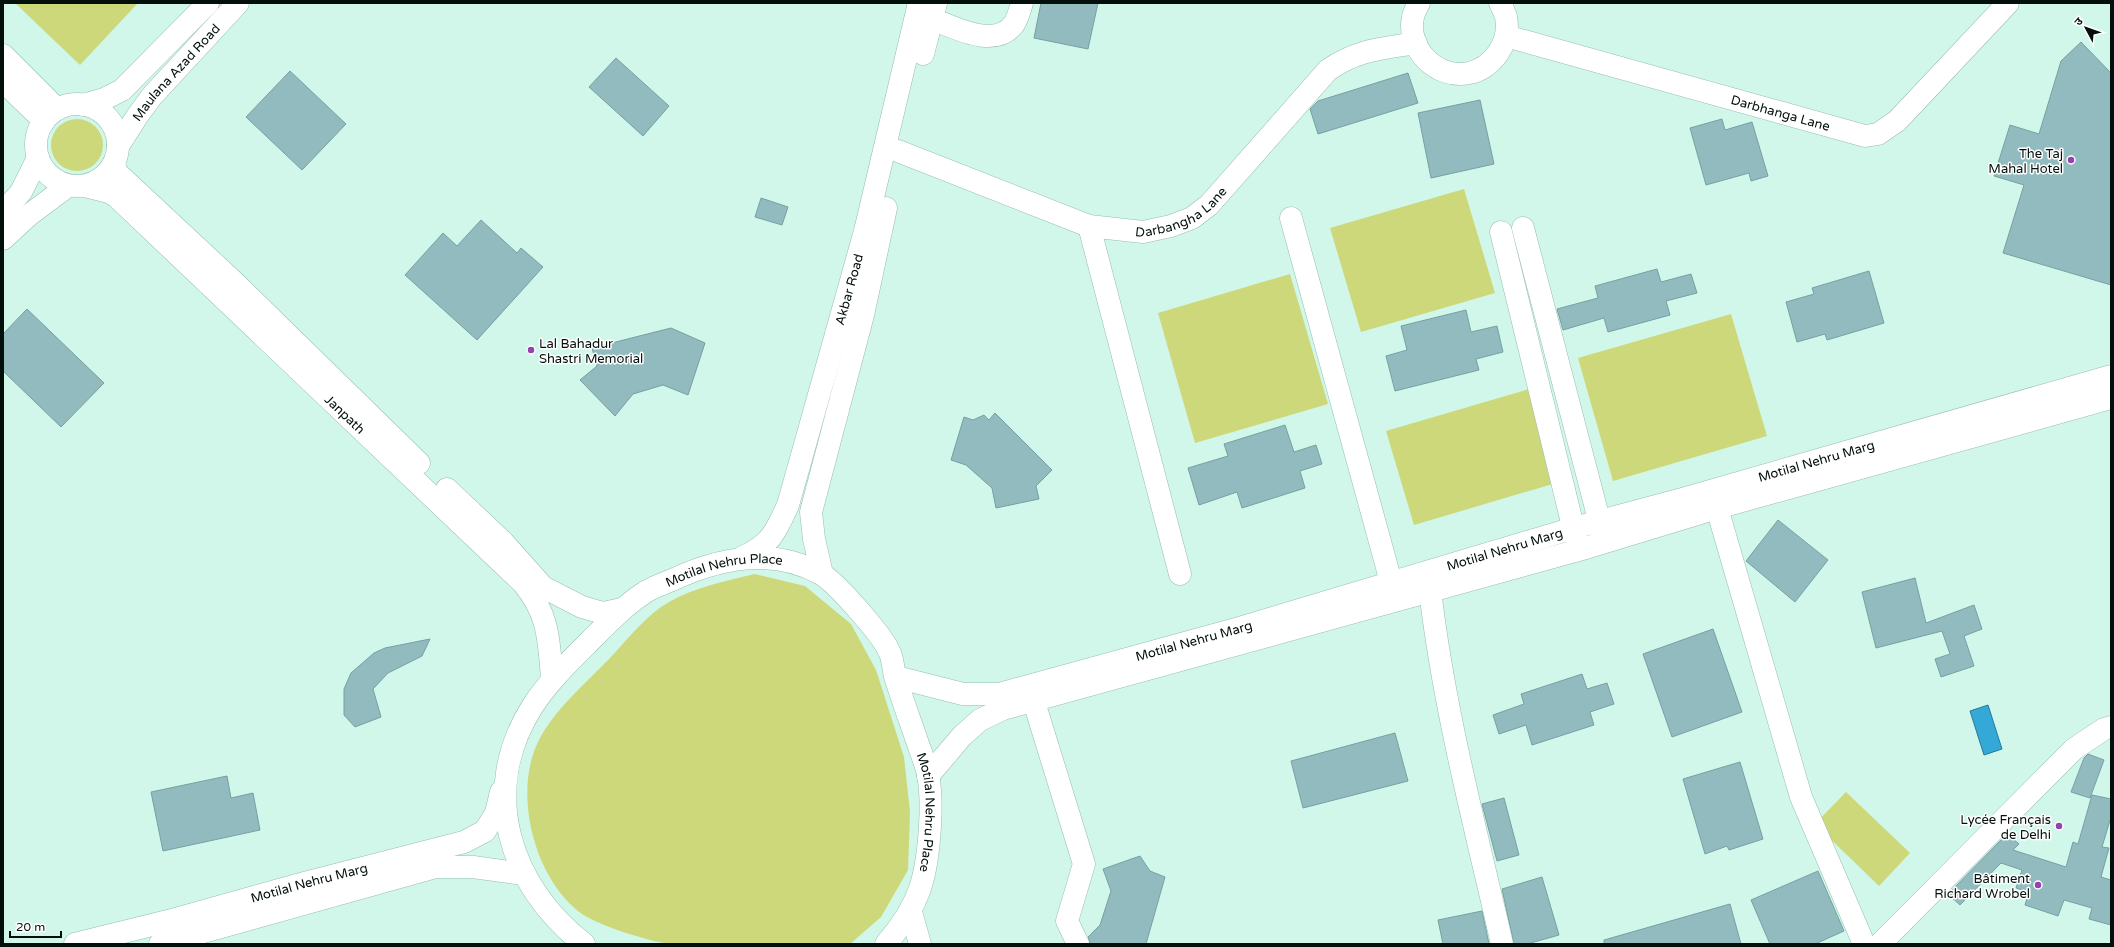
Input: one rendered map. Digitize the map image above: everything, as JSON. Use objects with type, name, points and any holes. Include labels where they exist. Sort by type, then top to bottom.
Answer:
[{"type":"main road","name":"Maulana Azad Road","points":[[83,104],[104,99],[122,90],[208,3]]},
{"type":"main road","name":"Maulana Azad Road","points":[[116,155],[152,96],[238,3]]},
{"type":"main road","points":[[929,8],[976,34],[991,36],[1004,32],[1014,24],[1022,3]]},
{"type":"main road","points":[[1419,3],[1413,17],[1413,36],[1420,53],[1433,66],[1450,73],[1469,73],[1486,66],[1499,53],[1506,36],[1506,17],[1500,3]]},
{"type":"main road","name":"Darbhanga Lane","points":[[1506,36],[1865,136],[1878,134],[1898,120],[2008,3]]},
{"type":"main road","name":"Akbar Road","points":[[822,574],[814,539],[811,512],[862,315],[929,8]]},
{"type":"main road","name":"Akbar Road","points":[[743,557],[761,548],[775,532],[788,505],[929,8]]},
{"type":"main road","name":"Darbangha Lane","points":[[898,151],[1089,226],[1143,232],[1171,226],[1192,218],[1209,206],[1328,70],[1346,58],[1364,51],[1416,43]]},
{"type":"main road","points":[[3,55],[51,115]]},
{"type":"main road","points":[[3,81],[51,115]]},
{"type":"main road","points":[[3,240],[29,215],[76,186],[102,178],[116,155],[114,127],[109,119],[93,107],[83,104],[70,105],[51,115],[36,138],[38,158],[42,167],[49,176],[76,186]]},
{"type":"main road","name":"Janpath","points":[[116,155],[116,172],[235,283],[503,542],[543,587],[582,607],[603,613],[622,609]]},
{"type":"main road","points":[[3,212],[21,192],[38,158]]},
{"type":"main road","name":"Janpath","points":[[76,186],[109,192],[116,197],[523,583],[534,596],[548,629],[552,679]]},
{"type":"main road","points":[[1291,218],[1393,592]]},
{"type":"main road","points":[[1089,226],[1180,574]]},
{"type":"main road","points":[[1523,228],[1601,531]]},
{"type":"main road","points":[[1501,232],[1579,550]]},
{"type":"main road","name":"Motilal Nehru Marg","points":[[896,677],[963,694],[999,694],[1393,592],[1430,590],[1579,550],[1601,531],[2018,401],[2111,376]]},
{"type":"main road","name":"Motilal Nehru Marg","points":[[928,776],[962,736],[980,720],[1003,709],[1034,702],[1393,592],[1574,528],[1601,531],[1717,508],[2023,424],[2111,398]]},
{"type":"main road","points":[[2018,401],[2023,424]]},
{"type":"main road","points":[[1717,508],[1801,797],[1864,944]]},
{"type":"main road","name":"Motilal Nehru Place","points":[[584,944],[564,928],[541,903],[523,874],[512,843],[507,817],[505,777],[520,729],[532,706],[552,679],[622,609],[645,592],[693,570],[743,557],[783,559],[822,574],[864,617],[889,651],[928,776],[931,810],[928,859],[922,887],[911,912],[886,944]]},
{"type":"main road","points":[[1430,590],[1436,642],[1449,718],[1502,944]]},
{"type":"main road","points":[[1034,702],[1084,864],[1067,921],[1078,944]]},
{"type":"main road","points":[[1880,944],[2074,749],[2104,729],[2111,727]]},
{"type":"main road","name":"Motilal Nehru Marg","points":[[75,944],[168,921],[304,883],[464,842],[485,831],[496,813],[505,777]]},
{"type":"main road","name":"Motilal Nehru Marg","points":[[160,944],[436,867],[473,867],[523,874]]},
{"type":"main road","points":[[911,912],[920,944]]},
{"type":"green space","points":[[15,3],[138,3],[80,65]]},
{"type":"green space","points":[[77,119],[91,123],[99,131],[103,145],[99,159],[91,167],[77,171],[63,167],[55,159],[51,145],[55,131],[63,123]]},
{"type":"green space","points":[[1464,189],[1495,293],[1361,332],[1330,228]]},
{"type":"green space","points":[[1290,274],[1328,404],[1195,443],[1158,313]]},
{"type":"green space","points":[[1731,314],[1767,436],[1613,481],[1578,358]]},
{"type":"green space","points":[[1529,389],[1556,483],[1414,525],[1386,431]]},
{"type":"green space","points":[[755,574],[805,586],[851,624],[876,670],[904,757],[910,812],[908,870],[881,917],[850,944],[677,945],[637,936],[590,919],[565,899],[551,880],[540,858],[532,834],[528,809],[528,784],[531,761],[539,740],[553,718],[571,697],[638,628],[661,607],[689,592],[700,588]]},
{"type":"green space","points":[[1846,792],[1910,853],[1879,886],[1815,824]]},
{"type":"water","points":[[1988,705],[2002,749],[1984,755],[1970,711]]},
{"type":"building","points":[[1041,3],[1098,3],[1088,49],[1034,38]]},
{"type":"building","name":"The Taj Mahal Hotel","points":[[2081,42],[2111,73],[2111,285],[2003,253],[2024,185],[1994,176],[2010,125],[2039,134],[2061,61]]},
{"type":"building","points":[[616,58],[669,106],[643,136],[589,87]]},
{"type":"building","points":[[290,71],[346,124],[302,170],[246,117]]},
{"type":"building","points":[[1408,73],[1418,103],[1318,134],[1310,109],[1318,101]]},
{"type":"building","points":[[1480,100],[1494,164],[1431,178],[1418,113]]},
{"type":"building","points":[[1722,119],[1725,130],[1752,122],[1768,176],[1751,181],[1749,173],[1706,185],[1690,128]]},
{"type":"building","points":[[761,198],[788,207],[782,225],[755,217]]},
{"type":"building","points":[[481,220],[517,253],[521,248],[543,267],[477,340],[405,275],[443,233],[457,246]]},
{"type":"building","points":[[1657,269],[1661,282],[1691,274],[1697,293],[1666,301],[1670,315],[1608,332],[1604,318],[1563,330],[1557,309],[1598,298],[1595,286]]},
{"type":"building","points":[[1869,271],[1884,323],[1827,340],[1825,334],[1797,342],[1786,302],[1814,294],[1812,288]]},
{"type":"building","points":[[27,309],[104,383],[61,427],[3,371],[3,334]]},
{"type":"building","points":[[1466,310],[1471,332],[1497,326],[1503,352],[1476,359],[1479,370],[1395,391],[1386,356],[1407,350],[1401,326]]},
{"type":"building","points":[[671,328],[705,343],[688,395],[663,385],[633,394],[615,416],[580,380],[597,366],[592,348]]},
{"type":"building","points":[[995,413],[1052,470],[1036,486],[1039,499],[996,508],[992,488],[966,465],[951,460],[964,417],[973,420],[984,415],[989,420]]},
{"type":"building","points":[[1285,425],[1294,452],[1316,445],[1322,464],[1300,471],[1305,488],[1242,508],[1237,492],[1199,505],[1188,468],[1228,456],[1224,444]]},
{"type":"building","points":[[1778,520],[1828,560],[1795,602],[1746,561]]},
{"type":"building","points":[[1915,578],[1926,623],[1974,605],[1982,629],[1964,636],[1974,666],[1941,677],[1935,659],[1950,654],[1942,631],[1876,648],[1862,592]]},
{"type":"building","points":[[1713,629],[1742,712],[1672,737],[1643,654]]},
{"type":"building","points":[[430,639],[422,656],[388,673],[373,689],[381,717],[355,727],[344,715],[344,689],[351,673],[374,653],[385,648]]},
{"type":"building","points":[[1582,674],[1587,689],[1607,683],[1614,704],[1590,712],[1594,725],[1532,745],[1526,725],[1499,734],[1493,715],[1524,704],[1521,694]]},
{"type":"building","points":[[1395,733],[1408,781],[1303,808],[1291,761]]},
{"type":"building","points":[[2088,754],[2104,760],[2090,798],[2071,792],[2084,758]]},
{"type":"building","points":[[1740,762],[1763,839],[1729,850],[1727,846],[1705,854],[1683,779]]},
{"type":"building","points":[[227,776],[231,798],[253,793],[260,830],[163,851],[151,792]]},
{"type":"building","points":[[2092,795],[2111,799],[2111,817],[2102,847],[2109,848],[2101,877],[2111,880],[2111,925],[2089,919],[2092,908],[2064,900],[2058,916],[2025,905],[2029,892],[2016,888],[2022,870],[2001,863],[1960,905],[1948,894],[2007,834],[2019,844],[2013,850],[2066,867],[2073,842],[2078,844]]},
{"type":"building","points":[[1504,798],[1519,855],[1497,861],[1482,804]]},
{"type":"building","points":[[1140,856],[1150,871],[1165,877],[1146,944],[1090,944],[1088,937],[1100,925],[1111,891],[1103,869]]},
{"type":"building","points":[[1818,871],[1844,931],[1815,944],[1770,944],[1751,900]]},
{"type":"building","points":[[1542,877],[1559,935],[1527,944],[1514,944],[1502,889]]},
{"type":"building","points":[[1730,904],[1741,944],[1604,944],[1604,940]]},
{"type":"building","points":[[1482,911],[1489,944],[1443,944],[1438,920]]},
{"type":"place","name":"The Taj Mahal Hotel","points":[[2071,160]]},
{"type":"place","name":"Lal Bahadur Shastri Memorial","points":[[531,350]]},
{"type":"place","name":"Lycée Français de Delhi","points":[[2059,826]]},
{"type":"place","name":"Bâtiment Richard Wrobel","points":[[2038,885]]}]
